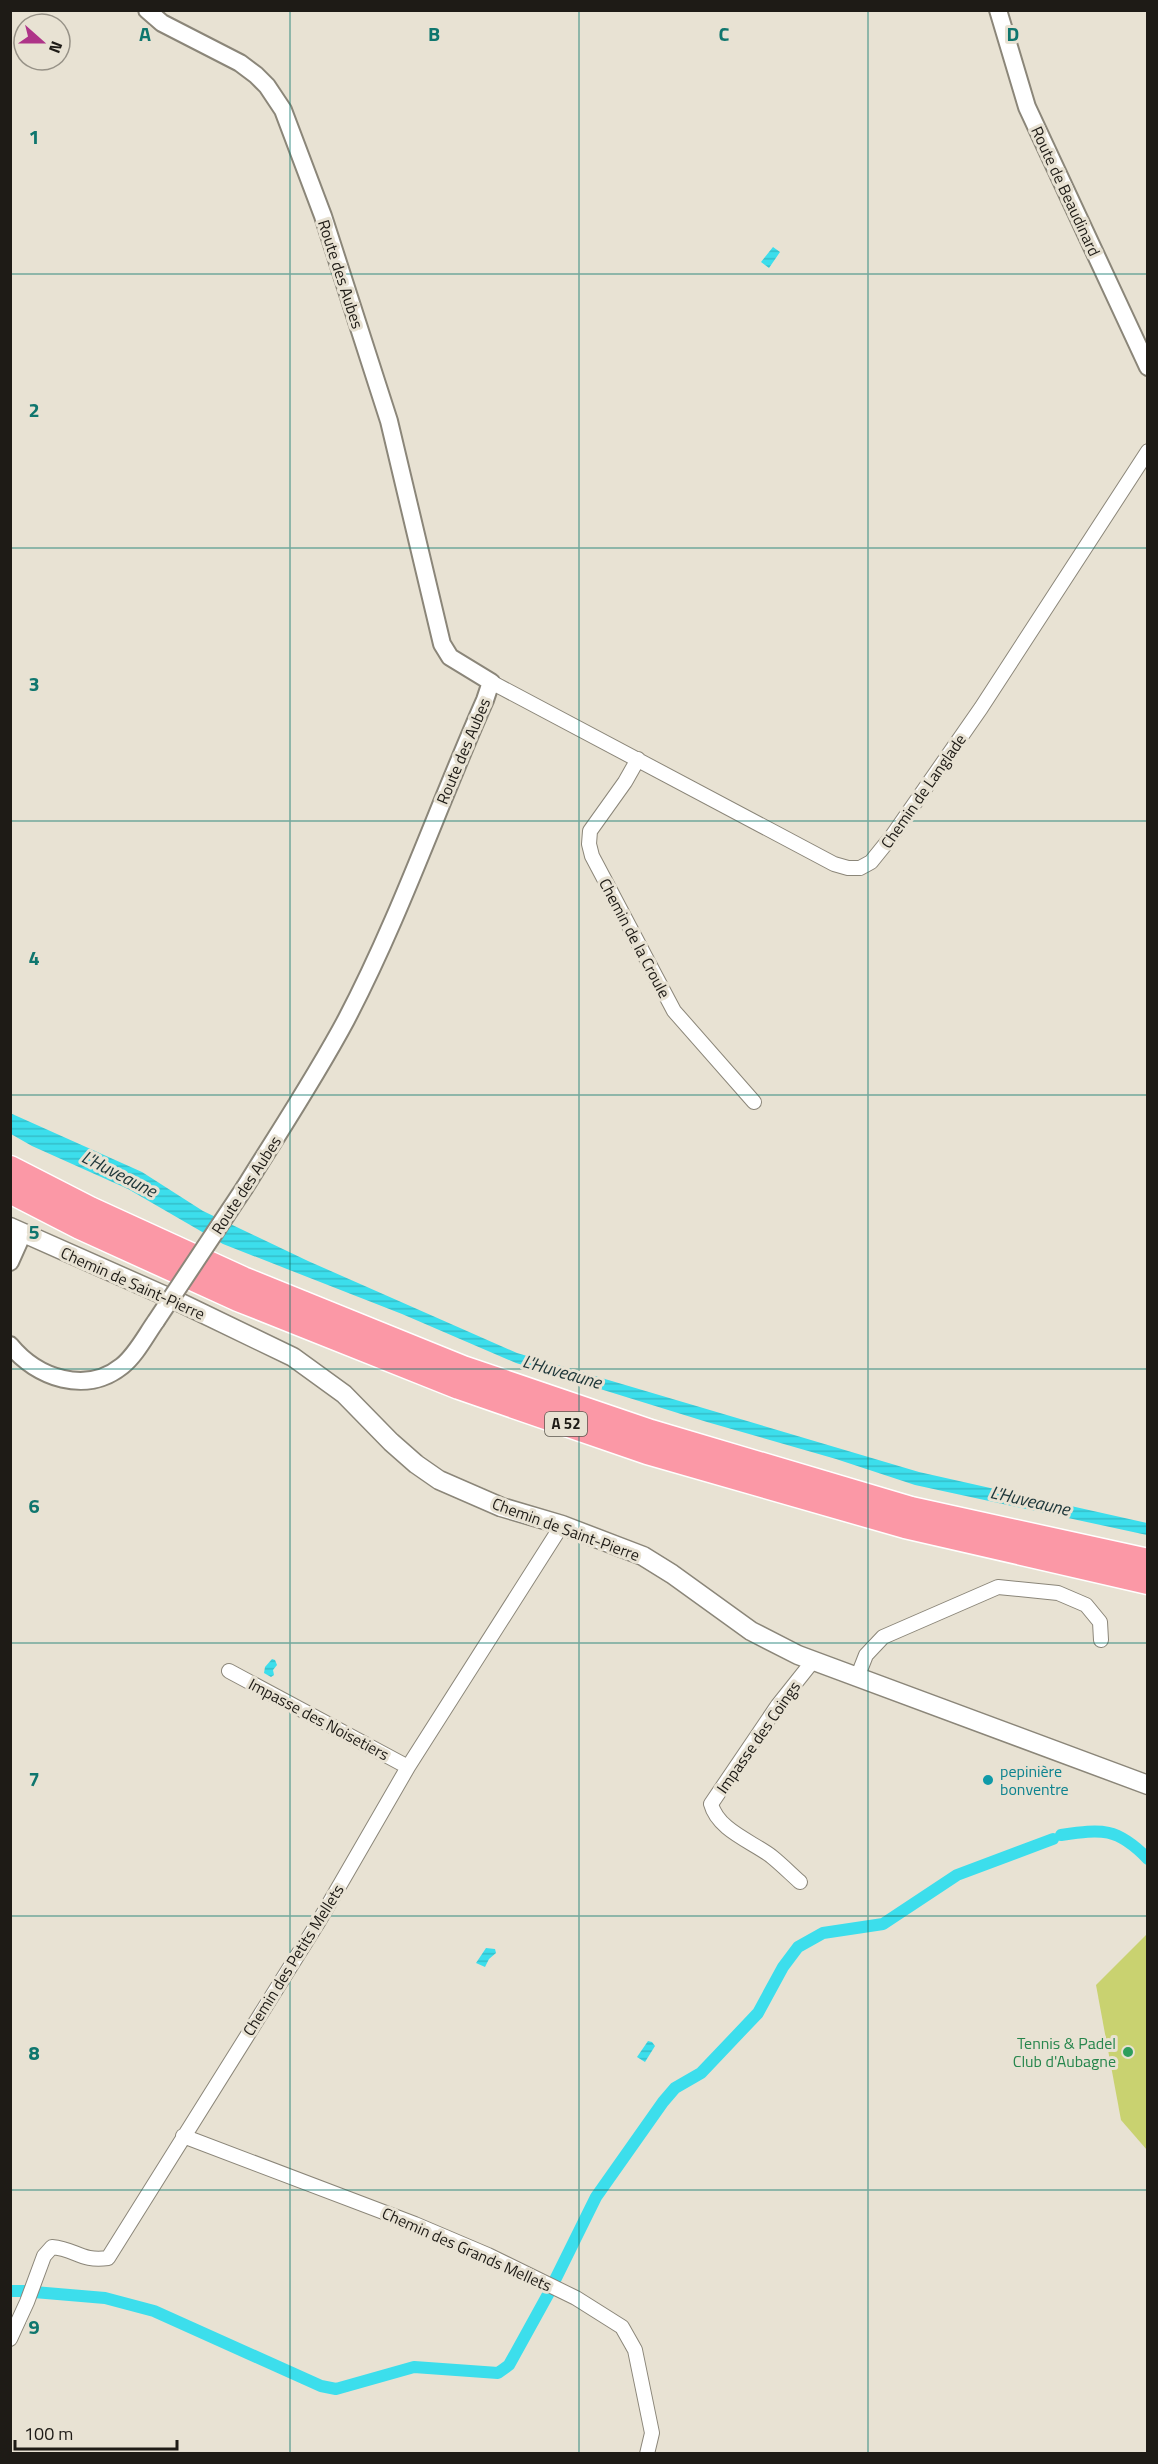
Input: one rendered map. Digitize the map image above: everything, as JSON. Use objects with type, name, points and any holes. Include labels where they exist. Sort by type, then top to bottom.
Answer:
[{"type":"highway","name":"A 52","points":[[10,1168],[90,1209],[243,1279],[463,1368],[651,1432],[911,1509],[1148,1561]]},
{"type":"highway","name":"A 52","points":[[10,1191],[80,1227],[238,1299],[459,1387],[636,1448],[904,1527],[1148,1582]]},
{"type":"main road","name":"Chemin de Saint-Pierre","points":[[17,1230],[179,1302],[294,1357],[344,1394],[391,1442],[439,1480],[501,1507],[562,1525],[643,1556],[751,1630],[813,1661],[1148,1785]]},
{"type":"street","name":"Route des Aubes","points":[[10,1346],[28,1363],[59,1379],[92,1380],[122,1366],[156,1321],[245,1187],[321,1066],[352,1008],[406,887],[491,682],[450,657],[442,644],[389,422],[323,216],[283,110],[272,92],[256,75],[240,63],[162,23],[147,10]]},
{"type":"street","name":"Route de Beaudinard","points":[[998,10],[1027,107],[1148,367]]},
{"type":"street","name":"Chemin de Langlade","points":[[491,682],[834,864],[848,868],[860,868],[871,862],[892,836],[981,708],[1148,452]]},
{"type":"street","name":"Chemin de la Croule","points":[[638,759],[625,782],[590,831],[588,844],[592,856],[674,1011],[754,1102]]},
{"type":"street","points":[[10,1262],[17,1230]]},
{"type":"street","name":"Chemin des Petits Mellets","points":[[10,2339],[44,2256],[51,2247],[62,2247],[92,2260],[108,2258],[128,2230],[183,2136],[320,1921],[408,1767],[562,1525]]},
{"type":"street","points":[[857,1678],[866,1654],[883,1637],[998,1587],[1058,1593],[1086,1605],[1100,1623],[1101,1640]]},
{"type":"street","name":"Impasse des Coings","points":[[800,1882],[771,1856],[714,1815],[711,1804],[778,1705],[813,1661]]},
{"type":"street","name":"Impasse des Noisetiers","points":[[229,1671],[408,1767]]},
{"type":"street","name":"Chemin des Grands Mellets","points":[[183,2136],[416,2224],[488,2255],[576,2298],[622,2327],[634,2350],[652,2433],[647,2454]]},
{"type":"green space","name":"Tennis & Padel Club d'Aubagne","points":[[1147,1934],[1147,2150],[1121,2120],[1096,1985]]},
{"type":"water","points":[[773,247],[780,252],[769,268],[761,262]]},
{"type":"water","name":"L'Huveaune","points":[[10,1113],[142,1172],[203,1211],[308,1261],[517,1353],[919,1472],[1147,1523],[1147,1535],[915,1485],[516,1363],[402,1314],[223,1244],[128,1189],[32,1146],[11,1134]]},
{"type":"water","points":[[272,1659],[277,1665],[271,1677],[264,1673],[265,1667]]},
{"type":"water","points":[[486,1948],[495,1949],[496,1953],[485,1967],[476,1963]]},
{"type":"water","points":[[648,2041],[655,2046],[645,2062],[637,2057]]},
{"type":"waterway","points":[[1061,1835],[1088,1832],[1108,1833],[1127,1841],[1148,1859]]},
{"type":"waterway","points":[[554,2282],[596,2197],[663,2102],[675,2088],[701,2073],[758,2013],[783,1967],[798,1947],[823,1933],[883,1924],[957,1875],[1053,1839]]},
{"type":"waterway","points":[[34,2292],[105,2298],[154,2311],[321,2386],[336,2389],[414,2367],[498,2373],[509,2365],[551,2289]]},
{"type":"waterway","points":[[10,2291],[25,2291]]},
{"type":"place","name":"pepinière bonventre","points":[[988,1780]]},
{"type":"place","name":"Tennis & Padel Club d'Aubagne","points":[[1128,2052]]}]
